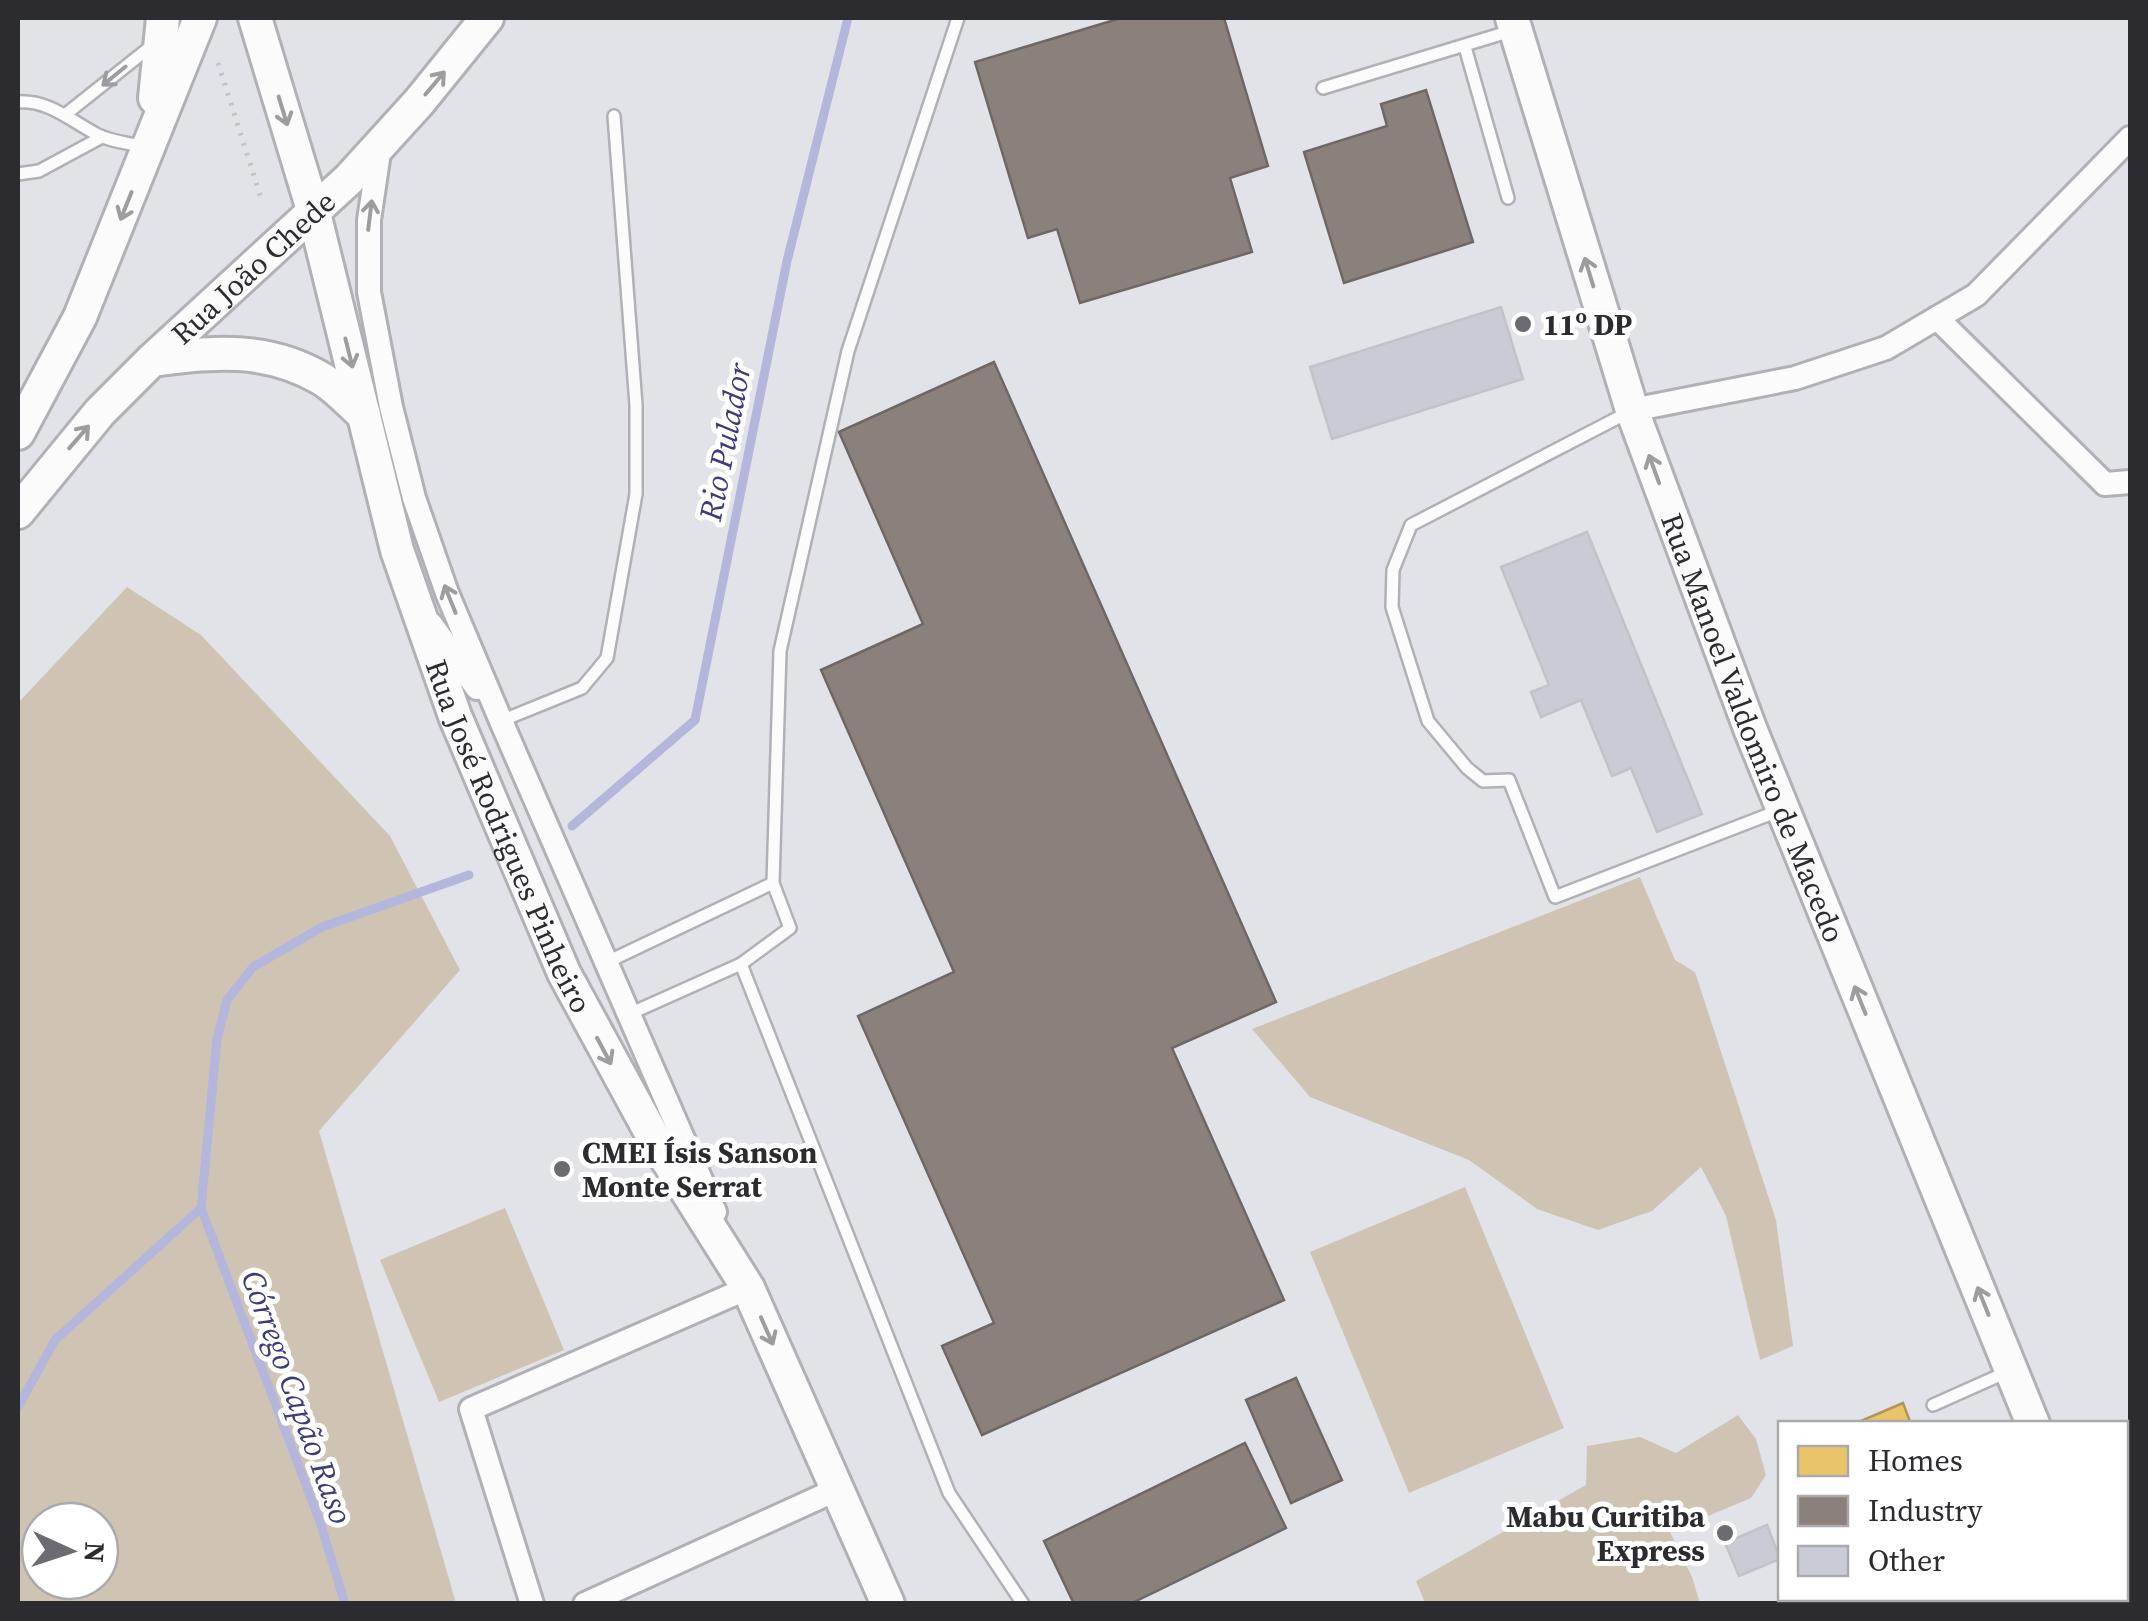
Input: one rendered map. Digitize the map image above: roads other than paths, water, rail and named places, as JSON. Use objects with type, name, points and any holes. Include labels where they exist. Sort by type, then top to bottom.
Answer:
[{"type":"main road","points":[[18,432],[80,317],[200,18]]},
{"type":"main road","name":"Rua José Rodrigues Pinheiro","points":[[255,18],[314,213],[412,597],[455,716],[564,974],[656,1142],[748,1288],[888,1604]]},
{"type":"main road","name":"Rua João Chede","points":[[18,512],[100,412],[314,213],[380,146],[487,18]]},
{"type":"main road","name":"Rua Manoel Valdomiro de Macedo","points":[[1514,23],[1632,410],[1782,810],[2032,1421]]},
{"type":"main road","points":[[149,148],[162,28]]},
{"type":"main road","points":[[152,360],[243,352],[287,362],[325,380],[364,415]]},
{"type":"street","points":[[1632,410],[1795,378],[1886,348],[1976,294],[2130,138]]},
{"type":"street","points":[[380,146],[369,220],[369,292],[391,407],[427,539],[627,1016],[748,1288],[471,1410],[532,1604]]},
{"type":"street","points":[[1937,318],[2105,484],[2130,482]]},
{"type":"street","points":[[412,597],[501,721]]},
{"type":"street","points":[[585,1604],[838,1490]]},
{"type":"lane","points":[[627,1016],[741,964],[790,928],[773,883],[780,651],[848,351],[958,18]]},
{"type":"lane","points":[[1323,88],[1465,47],[1514,23]]},
{"type":"lane","points":[[66,114],[162,28]]},
{"type":"lane","points":[[1465,47],[1508,198]]},
{"type":"lane","points":[[18,102],[32,101],[66,114],[102,137],[149,148]]},
{"type":"lane","points":[[501,721],[582,688],[608,658],[636,494],[636,405],[614,116]]},
{"type":"lane","points":[[18,174],[40,171],[102,137]]},
{"type":"lane","points":[[1632,410],[1412,525],[1394,570],[1392,607],[1428,720],[1467,768],[1484,780],[1509,780],[1555,897],[1782,810]]},
{"type":"lane","points":[[605,963],[773,883]]},
{"type":"lane","points":[[741,964],[949,1493],[1022,1604]]},
{"type":"lane","points":[[1933,1405],[2011,1370]]},
{"type":"waterway","name":"Rio Pulador","points":[[572,826],[695,720],[787,261],[848,18]]},
{"type":"waterway","name":"Rio Pulador","points":[[345,1604],[320,1522],[201,1208],[217,1039],[227,1000],[253,967],[322,927],[469,875]]},
{"type":"waterway","points":[[18,1407],[55,1340],[201,1208]]},
{"type":"place","name":"11º DP","points":[[1523,324]]},
{"type":"place","name":"CMEI Ísis Sanson Monte Serrat","points":[[562,1169]]},
{"type":"place","name":"Mabu Curitiba Express","points":[[1725,1533]]},
{"type":"water label","name":"Córrego Capão Raso","points":[[297,1397]]}]
